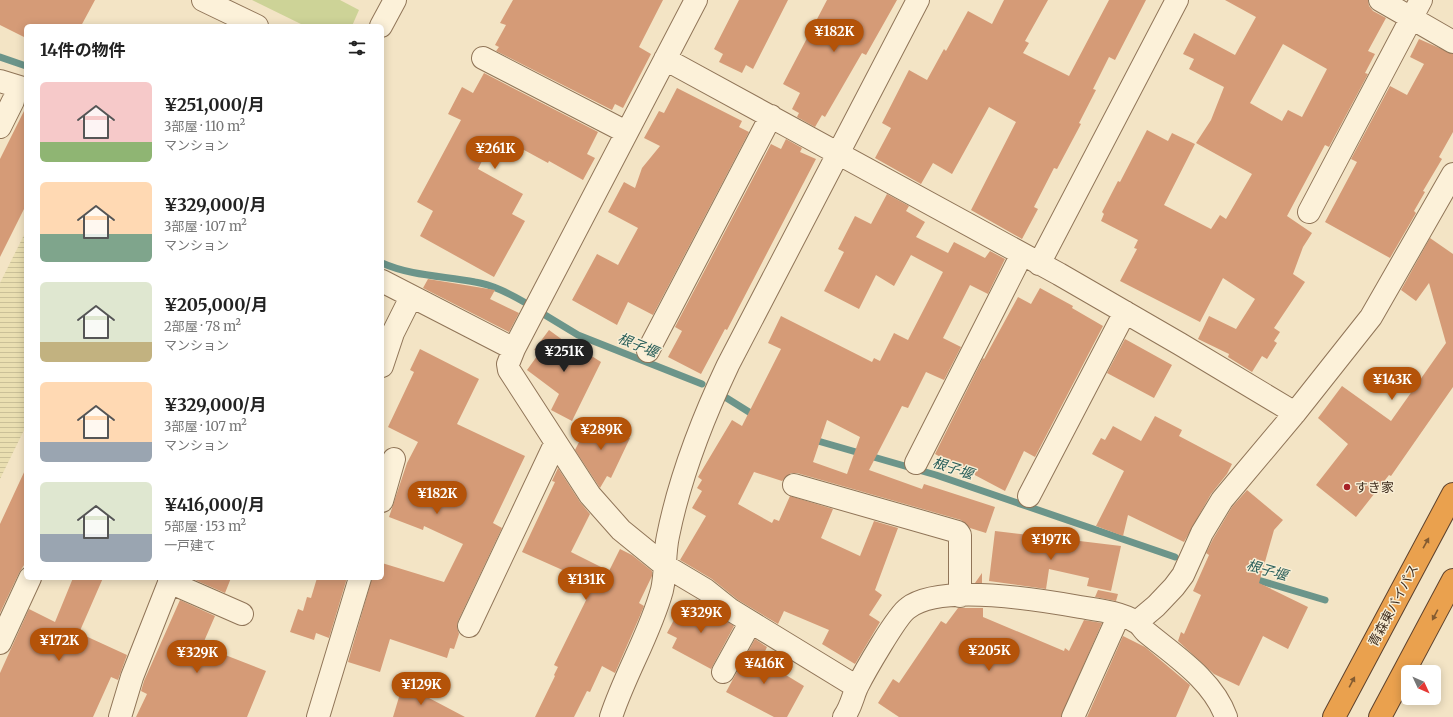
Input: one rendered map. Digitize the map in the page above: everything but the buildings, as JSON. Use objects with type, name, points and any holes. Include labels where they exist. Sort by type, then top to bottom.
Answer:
[{"type":"highway","name":"青森東バイパス","points":[[1334,717],[1453,494]]},
{"type":"highway","points":[[1380,717],[1453,580]]},
{"type":"street","points":[[202,0],[252,24]]},
{"type":"street","points":[[382,24],[395,0]]},
{"type":"street","points":[[696,0],[514,349],[508,364],[509,370],[590,494],[606,515],[621,530],[664,565],[706,590],[750,623],[857,687]]},
{"type":"street","points":[[611,717],[655,611],[662,588],[668,535],[692,448],[704,414],[838,152],[918,0]]},
{"type":"street","points":[[916,463],[1178,0]]},
{"type":"street","points":[[1380,0],[1416,9],[1453,42]]},
{"type":"street","points":[[1309,212],[1416,9]]},
{"type":"street","points":[[484,58],[626,132]]},
{"type":"street","points":[[665,59],[838,152],[1126,312],[1295,413]]},
{"type":"street","points":[[0,81],[19,95],[0,127]]},
{"type":"street","points":[[648,351],[771,116]]},
{"type":"street","points":[[1073,717],[1128,618],[1156,606],[1174,587],[1222,500],[1295,413],[1371,317],[1453,174]]},
{"type":"street","points":[[384,282],[514,349]]},
{"type":"street","points":[[384,360],[393,334],[412,297]]},
{"type":"street","points":[[1029,496],[1126,312]]},
{"type":"street","points":[[469,626],[540,474],[556,444]]},
{"type":"street","points":[[384,494],[394,459]]},
{"type":"street","points":[[794,484],[958,532],[960,535],[960,596]]},
{"type":"street","points":[[0,643],[29,580]]},
{"type":"street","points":[[120,717],[135,670],[170,580],[242,614]]},
{"type":"street","points":[[318,717],[359,580]]},
{"type":"street","points":[[853,714],[857,687],[901,613],[916,603],[926,599],[960,596],[1008,596],[1049,601],[1128,618],[1180,659],[1211,689],[1223,707],[1226,717]]},
{"type":"street","points":[[723,672],[750,623]]},
{"type":"shaded area","points":[[24,235],[24,430],[0,479],[0,283]]},
{"type":"green space","points":[[252,0],[340,0],[359,10],[353,24],[301,24]]},
{"type":"waterway","name":"根子堰","points":[[0,57],[24,65]]},
{"type":"waterway","name":"根子堰","points":[[384,264],[404,271],[482,283],[524,302]]},
{"type":"waterway","name":"根子堰","points":[[545,315],[578,335],[702,384]]},
{"type":"waterway","name":"根子堰","points":[[725,397],[757,417]]},
{"type":"waterway","name":"根子堰","points":[[811,439],[936,475],[1175,557]]},
{"type":"waterway","name":"根子堰","points":[[1251,578],[1325,600]]},
{"type":"place","name":"すき家","points":[[1347,487]]}]
